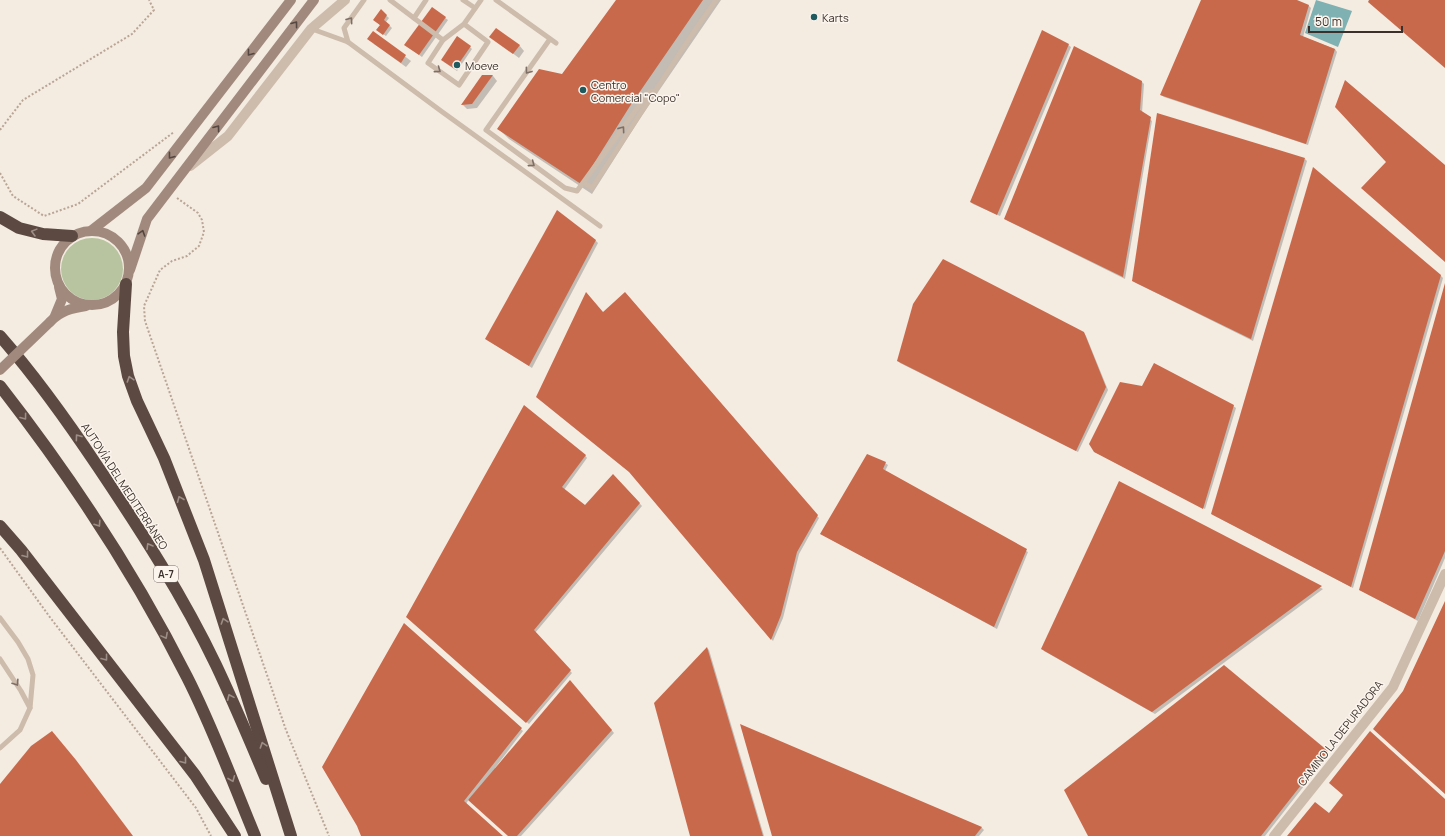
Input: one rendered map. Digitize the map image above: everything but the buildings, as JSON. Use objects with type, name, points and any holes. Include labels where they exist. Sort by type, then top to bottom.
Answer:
[{"type":"highway","points":[[0,217],[19,228],[43,234],[72,236]]},
{"type":"highway","points":[[126,284],[123,332],[124,356],[128,376],[137,401],[164,458],[204,560],[290,836]]},
{"type":"highway","name":"AUTOVÍA DEL MEDITERRÁNEO","points":[[0,336],[78,437],[127,509],[180,598],[216,664],[250,739],[290,836]]},
{"type":"highway","points":[[0,386],[52,455],[100,526],[153,613],[193,691],[220,751],[255,836]]},
{"type":"highway","points":[[0,526],[22,550],[195,775],[236,836]]},
{"type":"main road","points":[[92,230],[146,188],[291,0]]},
{"type":"main road","points":[[0,370],[53,319],[72,308],[103,304],[112,300],[120,293],[126,284],[147,220],[314,0]]},
{"type":"main road","points":[[53,319],[62,300],[55,273],[55,262],[58,252],[64,243],[72,236],[82,231],[92,230],[104,232],[115,238],[124,247],[129,258],[130,270]]},
{"type":"main road","points":[[58,283],[64,292],[72,299],[82,304],[92,305]]},
{"type":"street","points":[[184,171],[228,136],[311,29],[345,0]]},
{"type":"street","name":"CAMINO LA DEPURADORA","points":[[1274,836],[1393,687],[1445,574]]},
{"type":"lane","points":[[348,42],[344,28],[364,0]]},
{"type":"lane","points":[[390,0],[443,40]]},
{"type":"lane","points":[[414,18],[426,0]]},
{"type":"lane","points":[[463,0],[475,8]]},
{"type":"lane","points":[[464,24],[488,42],[459,85],[428,63],[443,40],[464,24],[481,0]]},
{"type":"lane","points":[[496,0],[556,43]]},
{"type":"lane","points":[[586,184],[592,188],[716,0]]},
{"type":"lane","points":[[311,29],[348,42],[600,226]]},
{"type":"lane","points":[[550,39],[486,130],[565,188],[577,191],[649,92],[655,91]]},
{"type":"lane","points":[[0,618],[18,642],[28,659],[34,675],[30,708],[20,730],[0,748]]},
{"type":"lane","points":[[0,659],[22,691],[30,708]]},
{"type":"path","points":[[0,130],[23,100],[132,34],[154,10],[149,0]]},
{"type":"path","points":[[0,173],[13,196],[44,216],[78,204],[179,128]]},
{"type":"path","points":[[169,192],[198,213],[202,220],[204,232],[199,246],[188,256],[172,261],[160,270],[144,306],[146,321],[286,730],[329,836]]},
{"type":"path","points":[[0,548],[196,808],[211,836]]},
{"type":"green space","points":[[92,238],[104,240],[114,247],[121,257],[123,269],[121,281],[114,291],[104,298],[92,300],[80,298],[70,291],[63,281],[61,269],[63,257],[70,247],[80,240]]},
{"type":"water","points":[[1316,0],[1352,11],[1338,47],[1305,33]]},
{"type":"place","name":"Karts","points":[[814,17]]},
{"type":"place","name":"Moeve","points":[[457,65]]},
{"type":"place","name":"Centro Comercial \"Copo\"","points":[[583,90]]}]
